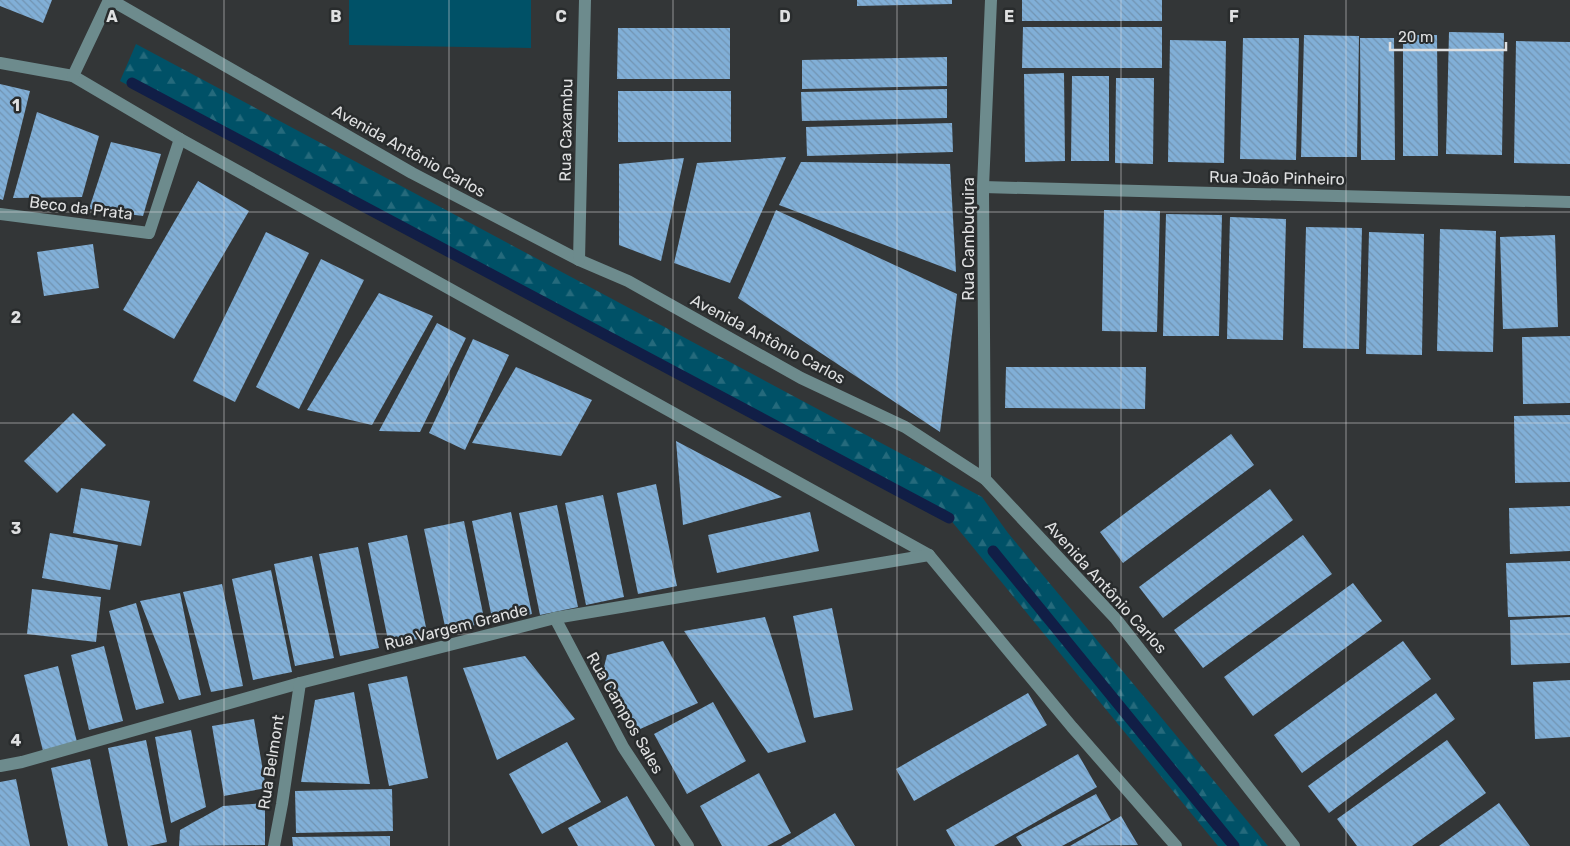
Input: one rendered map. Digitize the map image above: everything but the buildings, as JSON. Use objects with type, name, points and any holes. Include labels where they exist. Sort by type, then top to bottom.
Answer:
[{"type":"street","name":"Avenida Antônio Carlos","points":[[73,76],[110,0],[412,173],[579,260],[628,281],[801,378],[905,427],[985,479],[1116,619],[1294,846]]},
{"type":"street","name":"Rua Caxambu","points":[[579,260],[586,0]]},
{"type":"street","name":"Rua Cambuquira","points":[[985,479],[983,187],[991,0]]},
{"type":"street","points":[[0,63],[73,76],[180,139],[929,555],[1072,727],[1176,846]]},
{"type":"street","name":"Beco da Prata","points":[[0,214],[149,233],[180,139]]},
{"type":"street","name":"Rua João Pinheiro","points":[[983,187],[1570,202]]},
{"type":"street","name":"Rua Vargem Grande","points":[[0,766],[22,762],[300,683],[555,618],[929,555]]},
{"type":"street","name":"Rua Campos Sales","points":[[555,618],[623,747],[688,846]]},
{"type":"street","name":"Rua Belmont","points":[[274,846],[300,683]]},
{"type":"green space","points":[[349,0],[531,0],[531,48],[349,45]]},
{"type":"green space","points":[[136,44],[982,497],[1008,533],[1268,846],[1218,846],[949,518],[120,81]]},
{"type":"waterway","points":[[132,83],[949,518]]},
{"type":"waterway","points":[[993,551],[1234,846]]}]
